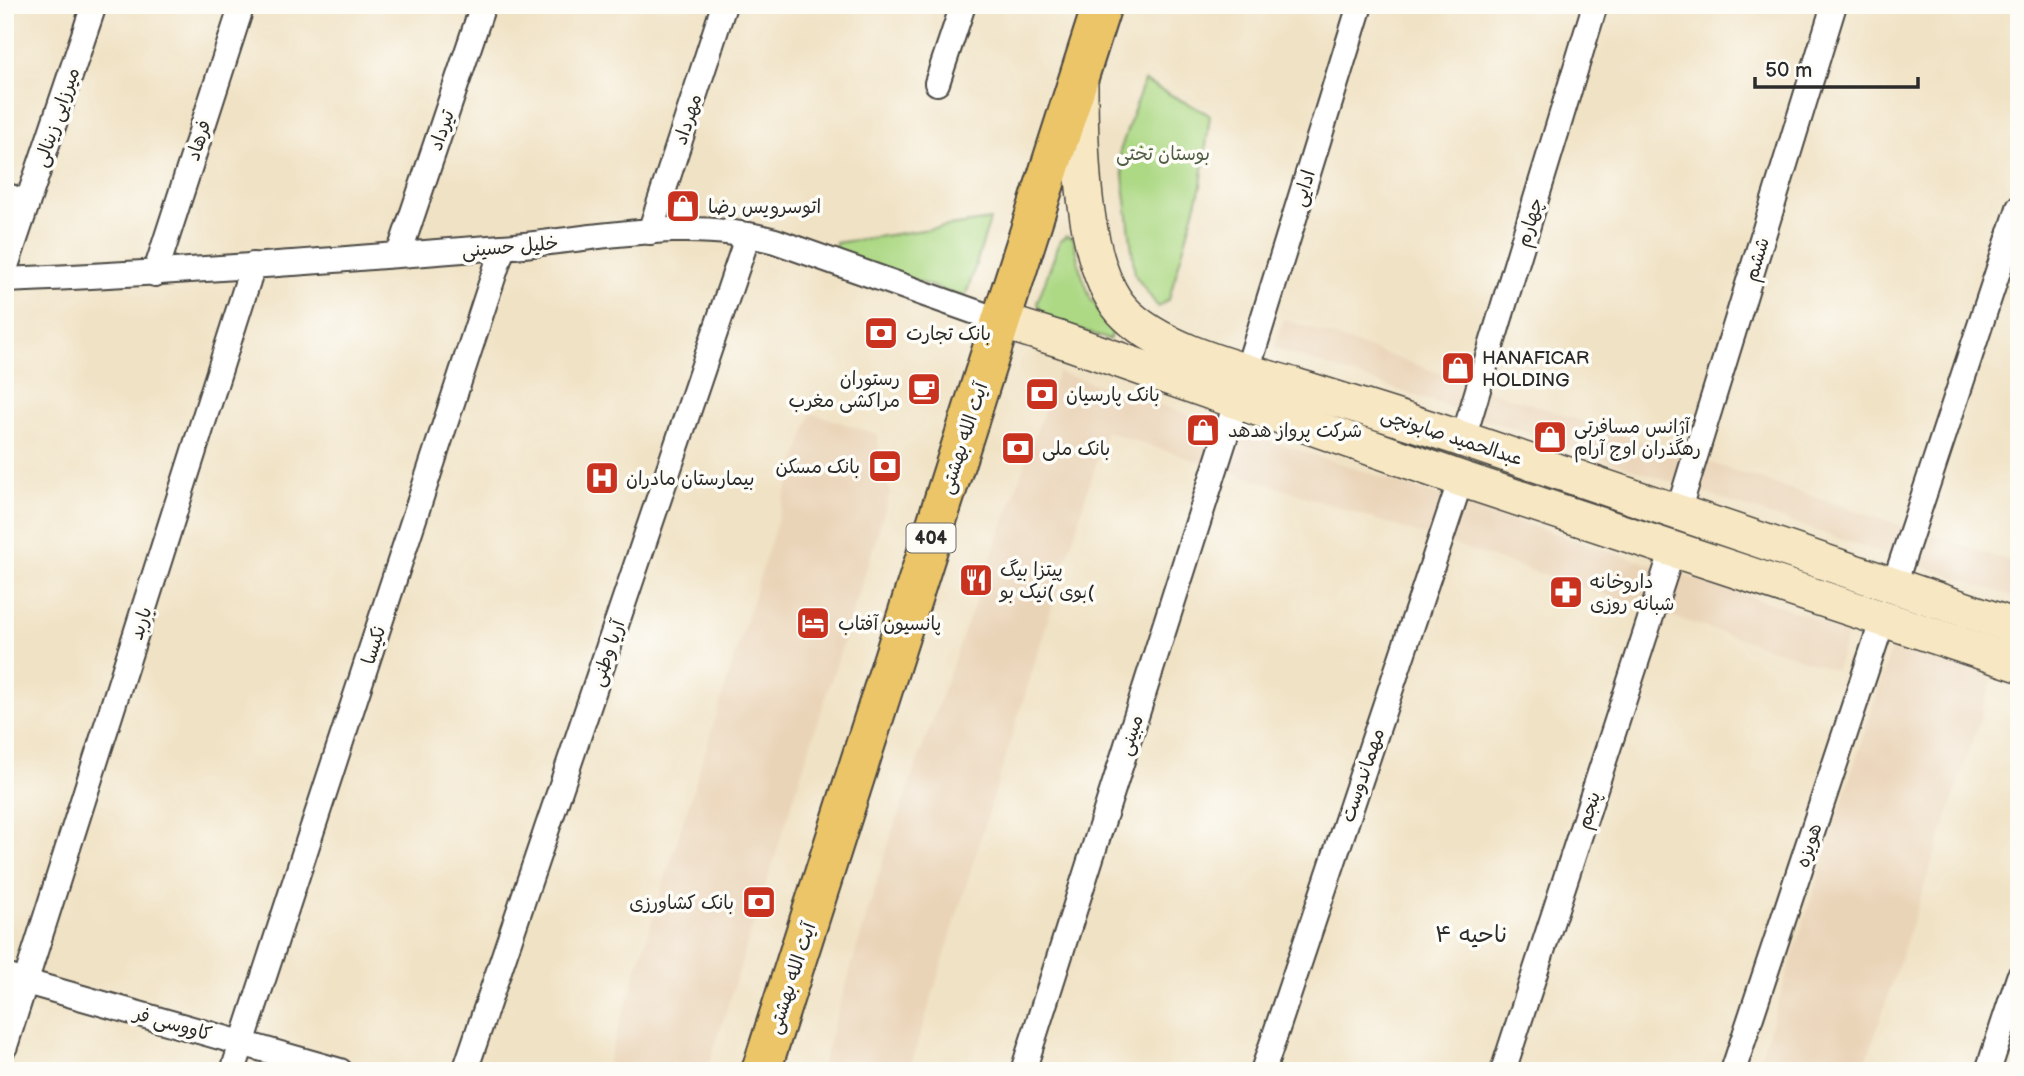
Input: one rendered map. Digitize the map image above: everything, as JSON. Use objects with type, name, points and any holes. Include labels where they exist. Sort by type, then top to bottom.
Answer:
[{"type":"main road","name":"آیت الله بهشتی","points":[[761,1071],[1102,5]]},
{"type":"main road","name":"عبدالحمید صابونچی","points":[[1080,74],[1088,217],[1098,264],[1109,291],[1125,313],[1146,331],[1242,386],[1461,479],[2019,664]]},
{"type":"main road","name":"عبدالحمید صابونچی","points":[[1001,321],[1242,386],[1463,439],[2019,628]]},
{"type":"main road","points":[[1883,619],[1894,585]]},
{"type":"street","name":"میرزایی زینالی","points":[[5,269],[16,199],[94,5]]},
{"type":"street","name":"فرهاد","points":[[155,274],[242,5]]},
{"type":"street","name":"تیرداد","points":[[399,254],[483,5]]},
{"type":"street","name":"مهرداد","points":[[650,232],[724,5]]},
{"type":"street","points":[[937,83],[963,5]]},
{"type":"street","name":"ادایی","points":[[1242,386],[1360,5]]},
{"type":"street","name":"چهارم","points":[[1463,439],[1595,5]]},
{"type":"street","name":"ششم","points":[[1678,512],[1834,5]]},
{"type":"street","points":[[1894,585],[2019,208]]},
{"type":"street","name":"خلیل حسینی","points":[[5,280],[155,274],[700,230],[748,234],[809,252],[1001,321]]},
{"type":"street","name":"آریا وطنی","points":[[465,1071],[748,234]]},
{"type":"street","name":"نکیسا","points":[[233,1071],[503,247]]},
{"type":"street","name":"باربد","points":[[5,1046],[16,979],[253,265]]},
{"type":"street","name":"مبینی","points":[[1023,1071],[1242,386]]},
{"type":"street","name":"مهماندوست","points":[[1263,1071],[1461,479]]},
{"type":"street","name":"پنجم","points":[[1503,1071],[1674,550]]},
{"type":"street","name":"هویزه","points":[[1733,1071],[1883,619]]},
{"type":"street","points":[[1988,1071],[2019,977]]},
{"type":"street","name":"کاووسی فر","points":[[16,979],[340,1071]]},
{"type":"shaded area","points":[[1284,319],[1512,398],[2019,564],[2019,599],[1274,348]]},
{"type":"shaded area","points":[[1058,372],[1849,629],[1836,670],[1106,431],[909,1071],[820,1071],[891,835]]},
{"type":"shaded area","points":[[811,413],[876,434],[890,494],[707,1071],[605,1071]]},
{"type":"shaded area","points":[[1892,647],[1995,673],[1863,1071],[1756,1071]]},
{"type":"green space","name":"بوستان تختی","points":[[1144,81],[1210,115],[1201,186],[1169,299],[1158,307],[1135,275],[1120,151]]},
{"type":"green space","points":[[990,220],[965,298],[834,252],[836,243]]},
{"type":"green space","points":[[1066,236],[1073,238],[1091,300],[1115,326],[1109,340],[1044,316],[1037,303],[1060,241]]},
{"type":"place","name":"اتوسرویس رضا","points":[[683,206]]},
{"type":"place","name":"بانک تجارت","points":[[881,333]]},
{"type":"place","name":"HANAFICAR HOLDING","points":[[1458,368]]},
{"type":"place","name":"رستوران مراکشی مغرب","points":[[924,389]]},
{"type":"place","name":"بانک پارسیان","points":[[1042,394]]},
{"type":"place","name":"شرکت پرواز هدهد","points":[[1203,430]]},
{"type":"place","name":"آژانس مسافرتی رهگذران اوج آرام","points":[[1550,437]]},
{"type":"place","name":"بانک ملی","points":[[1018,448]]},
{"type":"place","name":"بانک مسکن","points":[[885,466]]},
{"type":"place","name":"بیمارستان مادران","points":[[602,478]]},
{"type":"place","name":"پیتزا بیگ بوی )نیک بو(","points":[[976,580]]},
{"type":"place","name":"داروخانه شبانه روزی","points":[[1566,592]]},
{"type":"place","name":"پانسیون آفتاب","points":[[813,623]]},
{"type":"place","name":"بانک کشاورزی","points":[[759,902]]},
{"type":"district","name":"ناحیه ۴","points":[[1471,934]]}]
